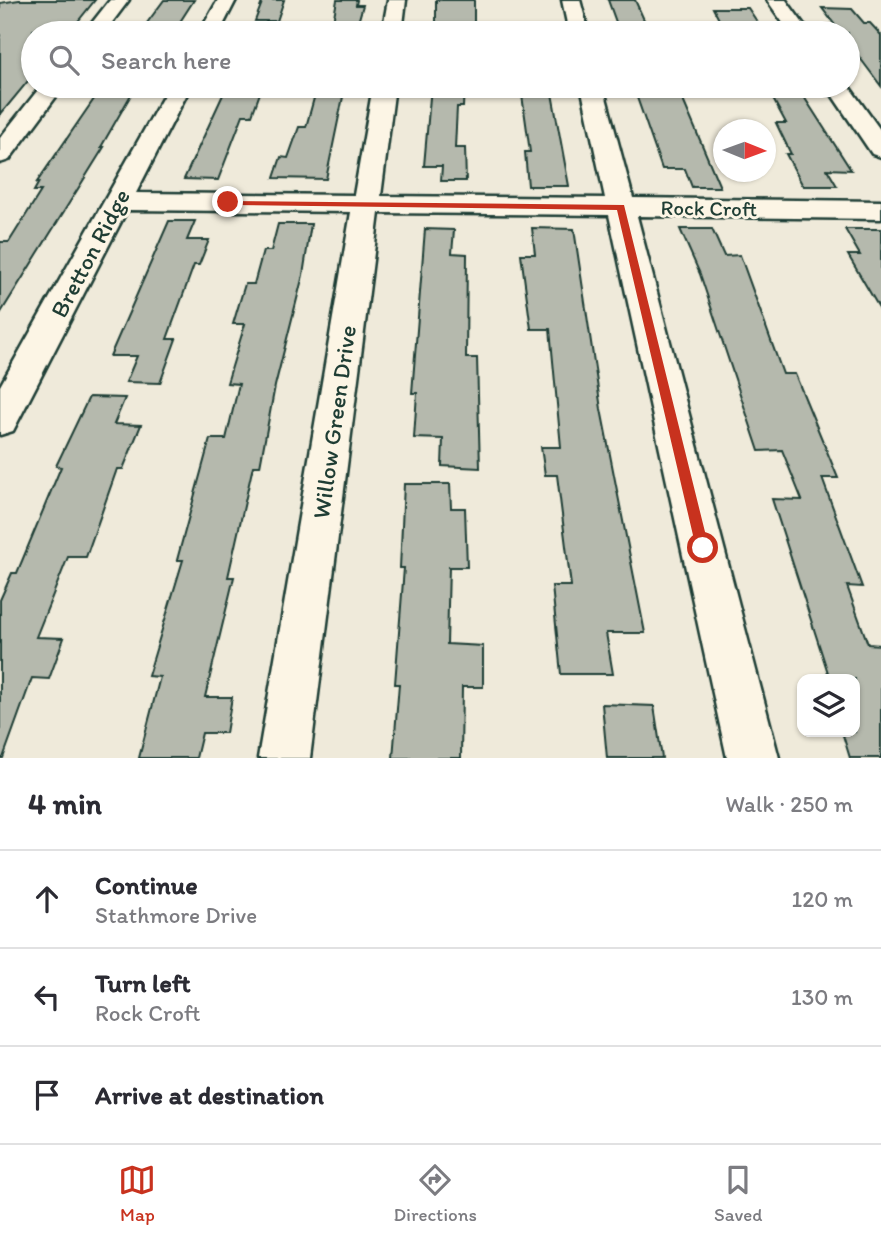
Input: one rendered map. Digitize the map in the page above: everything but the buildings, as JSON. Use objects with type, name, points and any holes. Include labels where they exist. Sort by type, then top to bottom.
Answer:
[{"type":"street","points":[[103,21],[120,0]]},
{"type":"street","points":[[216,21],[227,0]]},
{"type":"street","points":[[394,21],[397,0]]},
{"type":"street","points":[[571,0],[576,21]]},
{"type":"street","points":[[776,0],[791,21]]},
{"type":"street","points":[[0,155],[45,98]]},
{"type":"street","name":"Bretton Ridge","points":[[0,420],[173,98]]},
{"type":"street","name":"Willow Green Drive","points":[[284,758],[382,98]]},
{"type":"street","points":[[595,98],[753,758]]},
{"type":"street","points":[[845,98],[881,149]]},
{"type":"street","name":"Rock Croft","points":[[117,201],[881,210]]},
{"type":"route","points":[[228,202],[621,207],[703,548]]}]
